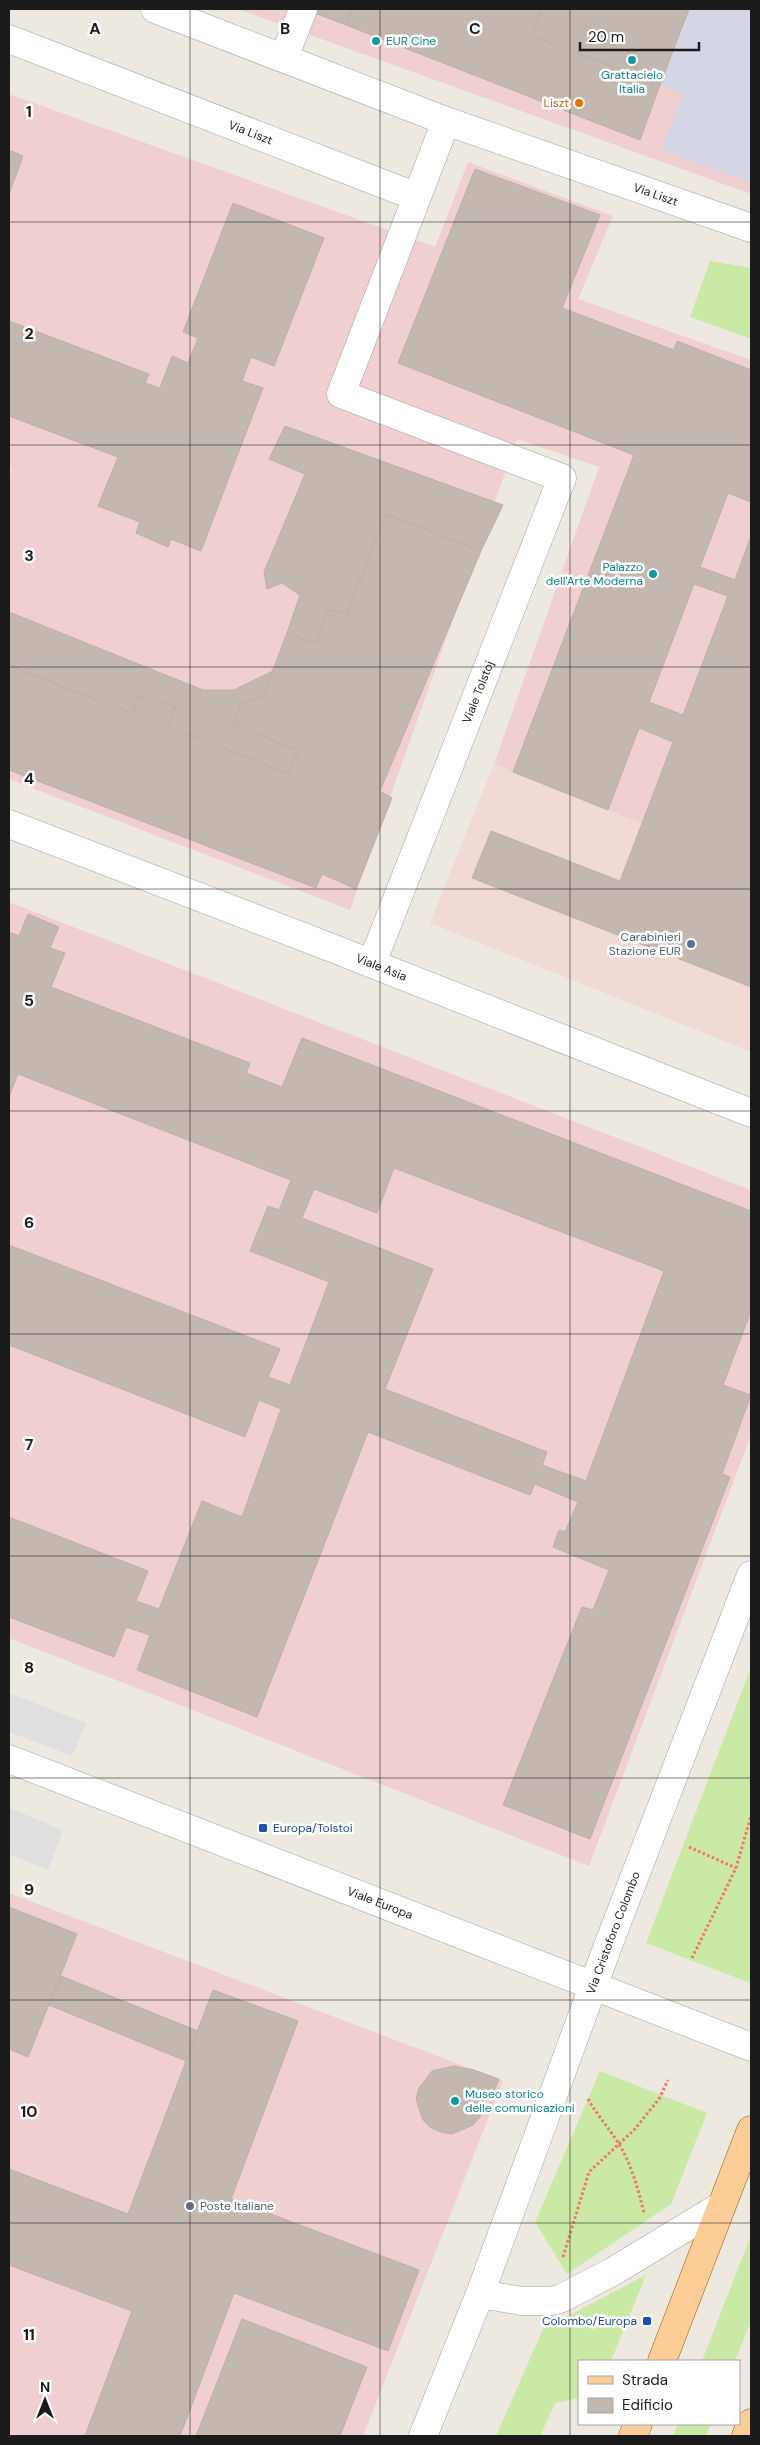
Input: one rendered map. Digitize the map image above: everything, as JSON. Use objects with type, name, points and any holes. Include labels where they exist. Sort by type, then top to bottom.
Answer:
[{"type":"main road","points":[[662,2360],[751,2130]]},
{"type":"main road","points":[[746,2436],[751,2423]]},
{"type":"street","name":"Via Liszt","points":[[155,9],[446,121],[751,228]]},
{"type":"street","points":[[284,58],[303,9]]},
{"type":"street","name":"Via Liszt","points":[[9,39],[417,197]]},
{"type":"street","points":[[417,197],[446,121]]},
{"type":"street","name":"Viale Tolstoj","points":[[372,963],[562,478],[341,394],[417,197]]},
{"type":"street","name":"Viale Asia","points":[[9,824],[372,963],[751,1113]]},
{"type":"street","name":"Via Cristoforo Colombo","points":[[423,2436],[480,2294],[593,1985],[751,1575]]},
{"type":"street","name":"Viale Europa","points":[[9,1759],[751,2047]]},
{"type":"street","points":[[480,2294],[538,2302],[562,2298],[604,2276],[721,2206]]},
{"type":"path","points":[[692,1958],[736,1868],[751,1816]]},
{"type":"path","points":[[689,1847],[736,1868]]},
{"type":"path","points":[[538,2302],[541,2284],[563,2258],[589,2172],[634,2130],[659,2099],[668,2080]]},
{"type":"path","points":[[583,2090],[597,2116],[619,2144],[636,2180],[644,2217]]},
{"type":"shaded area","points":[[238,9],[751,9],[751,194]]},
{"type":"shaded area","points":[[689,9],[751,9],[751,183],[661,150],[683,95],[660,85]]},
{"type":"shaded area","points":[[9,94],[435,247],[468,162],[613,216],[578,299],[751,360],[751,868],[494,764],[599,467],[517,439],[350,910],[9,779],[9,477],[12,469],[9,468]]},
{"type":"shaded area","points":[[494,764],[751,868],[751,1052],[430,923]]},
{"type":"shaded area","points":[[9,902],[751,1190],[751,1435],[589,1866],[9,1638]]},
{"type":"shaded area","points":[[9,1693],[86,1723],[72,1756],[9,1732]]},
{"type":"shaded area","points":[[9,1808],[63,1830],[48,1870],[9,1854]]},
{"type":"shaded area","name":"Poste Italiane","points":[[9,1893],[503,2081],[363,2436],[9,2436]]},
{"type":"green space","points":[[710,261],[751,268],[751,339],[690,317]]},
{"type":"green space","points":[[751,1667],[751,1981],[750,1983],[646,1943]]},
{"type":"green space","points":[[600,2071],[707,2113],[671,2204],[567,2274],[535,2222]]},
{"type":"green space","points":[[751,2235],[751,2321],[735,2360],[702,2360]]},
{"type":"green space","points":[[646,2275],[611,2360],[578,2360],[578,2398],[555,2403],[540,2436],[496,2436],[543,2329]]},
{"type":"green space","points":[[678,2425],[711,2425],[706,2436],[673,2436]]},
{"type":"building","points":[[304,9],[352,9],[346,25]]},
{"type":"building","points":[[352,9],[541,9],[531,35],[660,85],[640,140],[346,25]]},
{"type":"building","name":"Grattacielo Italia","points":[[541,9],[689,9],[660,85],[531,35]]},
{"type":"building","points":[[9,150],[23,156],[9,194]]},
{"type":"building","name":"Palazzo dell'Arte Moderna","points":[[475,169],[600,215],[562,308],[674,350],[677,341],[751,370],[751,502],[728,493],[700,567],[735,580],[751,536],[751,987],[472,878],[491,831],[620,881],[673,742],[639,728],[608,810],[513,772],[634,455],[398,363]],"holes":[[[694,584],[728,596],[683,715],[649,702]]]},
{"type":"building","points":[[233,203],[324,238],[274,366],[251,357],[242,381],[263,388],[201,551],[171,539],[168,547],[136,533],[140,522],[98,506],[118,457],[9,416],[9,321],[149,374],[145,383],[160,388],[172,356],[188,363],[198,338],[183,332]]},
{"type":"building","points":[[285,426],[503,505],[481,551],[386,514],[347,614],[329,610],[315,643],[287,633],[300,595],[282,583],[267,589],[264,572],[305,474],[269,459]]},
{"type":"building","points":[[386,514],[481,551],[380,791],[392,798],[356,889],[322,874],[316,888],[9,770],[9,666],[132,713],[138,696],[176,707],[167,726],[289,774],[298,751],[234,724],[240,705],[263,696],[287,633],[315,643],[329,610],[347,614]]},
{"type":"building","points":[[9,612],[203,690],[234,690],[273,671],[263,696],[240,705],[234,724],[298,751],[289,774],[167,726],[176,707],[138,696],[132,713],[9,666]]},
{"type":"building","points":[[28,914],[59,927],[50,948],[65,953],[51,987],[250,1063],[246,1073],[282,1087],[302,1038],[751,1211],[751,1311],[723,1385],[751,1395],[722,1474],[730,1477],[590,1839],[503,1805],[582,1607],[593,1610],[609,1570],[553,1547],[559,1530],[565,1532],[578,1502],[535,1484],[530,1495],[368,1432],[257,1717],[137,1670],[150,1635],[126,1627],[114,1657],[9,1617],[9,1517],[148,1571],[136,1601],[159,1609],[202,1501],[242,1517],[281,1409],[259,1400],[245,1437],[9,1345],[9,1245],[280,1349],[268,1377],[290,1385],[329,1282],[250,1251],[268,1206],[279,1210],[291,1180],[18,1074],[9,1097],[9,932],[19,936]],"holes":[[[394,1168],[664,1271],[586,1481],[542,1465],[547,1452],[385,1389],[433,1269],[302,1218],[314,1189],[377,1213]]]},
{"type":"building","points":[[9,1907],[77,1934],[28,2057],[9,2049]]},
{"type":"building","points":[[61,1976],[198,2031],[186,2061],[49,2005]]},
{"type":"building","name":"Poste Italiane","points":[[213,1990],[298,2021],[231,2199],[419,2270],[388,2351],[234,2293],[180,2436],[85,2436],[132,2311],[9,2265],[9,2169],[128,2214]]},
{"type":"building","points":[[454,2066],[474,2070],[499,2079],[492,2096],[484,2099],[480,2117],[473,2125],[452,2134],[431,2128],[423,2120],[416,2099],[419,2088],[432,2071]]},
{"type":"building","points":[[242,2319],[367,2367],[340,2436],[196,2436]]},
{"type":"place","name":"EUR Cine","points":[[376,41]]},
{"type":"place","name":"Grattacielo Italia","points":[[632,60]]},
{"type":"place","name":"Liszt","points":[[579,103]]},
{"type":"place","name":"Palazzo dell'Arte Moderna","points":[[653,574]]},
{"type":"place","name":"Carabinieri Stazione EUR","points":[[691,944]]},
{"type":"place","name":"Europa/Tolstoi","points":[[263,1828]]},
{"type":"place","name":"Museo storico delle comunicazioni","points":[[455,2101]]},
{"type":"place","name":"Poste Italiane","points":[[190,2206]]},
{"type":"place","name":"Colombo/Europa","points":[[647,2321]]}]
